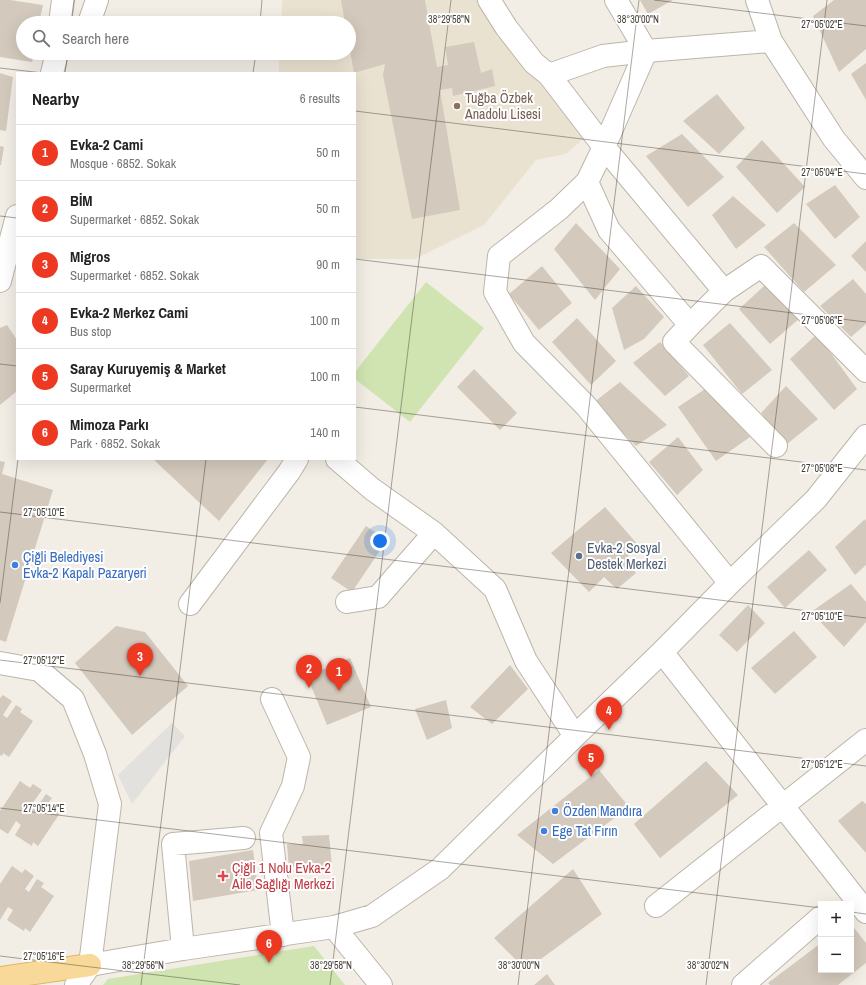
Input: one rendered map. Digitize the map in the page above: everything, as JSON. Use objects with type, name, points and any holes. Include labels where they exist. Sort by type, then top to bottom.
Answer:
[{"type":"main road","points":[[0,978],[90,964]]},
{"type":"street","points":[[61,16],[63,0]]},
{"type":"street","points":[[91,16],[97,0]]},
{"type":"street","points":[[489,0],[506,27],[534,62],[549,74],[604,147],[724,291]]},
{"type":"street","points":[[616,0],[646,51]]},
{"type":"street","points":[[757,0],[770,41],[834,138],[866,178]]},
{"type":"street","points":[[549,74],[603,56],[770,41]]},
{"type":"street","points":[[646,51],[587,182],[559,209],[499,256],[495,292],[524,343],[586,406],[730,583]]},
{"type":"street","points":[[52,72],[55,60]]},
{"type":"street","points":[[587,182],[609,230],[690,325]]},
{"type":"street","points":[[0,281],[16,220]]},
{"type":"street","points":[[776,446],[674,342],[724,291],[761,266],[866,371]]},
{"type":"street","points":[[90,964],[183,948],[334,927],[372,916],[440,869],[816,499],[866,436]]},
{"type":"street","points":[[190,604],[296,460]]},
{"type":"street","points":[[338,460],[372,489],[434,533],[495,589],[526,661],[575,736]]},
{"type":"street","points":[[347,602],[378,597],[434,533]]},
{"type":"street","points":[[662,652],[783,806],[843,898],[866,912]]},
{"type":"street","points":[[0,663],[39,670],[73,699],[95,754],[110,804],[90,964],[76,985]]},
{"type":"street","points":[[272,699],[298,757],[293,786],[271,833],[283,935]]},
{"type":"street","points":[[656,906],[866,740]]},
{"type":"street","points":[[183,948],[173,844],[244,838]]},
{"type":"street","points":[[743,985],[818,920]]},
{"type":"street","points":[[334,927],[381,985]]},
{"type":"shaded area","name":"Tuğba Özbek Anadolu Lisesi","points":[[282,0],[480,0],[583,139],[566,154],[536,160],[484,225],[415,259],[356,259],[356,72],[279,72],[279,60],[356,60],[356,16],[281,16]]},
{"type":"shaded area","points":[[172,723],[185,736],[132,804],[118,775]]},
{"type":"green space","points":[[426,282],[484,328],[410,422],[356,380],[356,371]]},
{"type":"green space","points":[[314,946],[345,985],[103,985],[108,979]]},
{"type":"building","points":[[0,0],[43,5],[41,16],[16,16],[16,60],[0,57]]},
{"type":"building","points":[[341,0],[425,0],[437,67],[448,65],[445,47],[474,42],[481,73],[492,69],[495,86],[453,96],[452,88],[440,90],[460,210],[412,219],[383,75],[385,64],[354,72],[352,60],[356,60],[356,16],[344,16]]},
{"type":"building","points":[[640,0],[673,0],[648,14]]},
{"type":"building","points":[[834,0],[866,0],[866,49],[839,72],[813,16]]},
{"type":"building","points":[[19,60],[32,60],[32,62]]},
{"type":"building","points":[[866,63],[866,100],[851,74]]},
{"type":"building","points":[[0,73],[13,77],[6,131],[0,130]]},
{"type":"building","points":[[717,94],[745,128],[719,154],[683,121]]},
{"type":"building","points":[[682,134],[724,177],[688,207],[646,156]]},
{"type":"building","points":[[762,140],[805,187],[777,213],[736,167]]},
{"type":"building","points":[[0,146],[4,147],[1,165],[0,165]]},
{"type":"building","points":[[835,185],[860,217],[835,239],[806,204]]},
{"type":"building","points":[[733,196],[766,225],[736,249],[712,215]]},
{"type":"building","points":[[576,223],[620,269],[595,300],[554,249]]},
{"type":"building","points":[[794,223],[836,265],[804,292],[764,247]]},
{"type":"building","points":[[866,241],[866,272],[851,256]]},
{"type":"building","points":[[542,266],[572,303],[539,330],[509,294]]},
{"type":"building","points":[[853,279],[866,294],[866,324],[851,337],[820,306]]},
{"type":"building","points":[[765,285],[800,318],[770,344],[739,309]]},
{"type":"building","points":[[636,286],[664,317],[644,339],[624,350],[612,308]]},
{"type":"building","points":[[577,318],[616,361],[591,385],[552,342]]},
{"type":"building","points":[[730,323],[772,370],[742,394],[703,345]]},
{"type":"building","points":[[7,325],[16,338],[16,392],[0,405],[0,328]]},
{"type":"building","points":[[817,334],[857,389],[834,410],[790,359]]},
{"type":"building","points":[[660,342],[689,376],[665,396],[633,363]]},
{"type":"building","points":[[474,369],[517,413],[500,430],[457,387]]},
{"type":"building","points":[[620,382],[667,425],[636,446],[593,403]]},
{"type":"building","points":[[786,386],[818,419],[787,444],[761,413]]},
{"type":"building","points":[[705,389],[750,437],[716,461],[678,407]]},
{"type":"building","points":[[678,437],[703,470],[677,495],[649,462]]},
{"type":"building","points":[[154,460],[267,460],[219,521]]},
{"type":"building","name":"Çiğli Belediyesi Evka-2 Kapalı Pazaryeri","points":[[0,461],[5,462],[2,474],[53,490],[6,642],[0,640]]},
{"type":"building","points":[[605,507],[639,546],[625,559],[636,573],[617,589],[604,577],[589,592],[551,553]]},
{"type":"building","points":[[865,519],[866,565],[855,575],[835,547]]},
{"type":"building","points":[[366,526],[387,540],[352,592],[331,578]]},
{"type":"building","points":[[809,550],[827,570],[785,608],[767,587]]},
{"type":"building","points":[[851,584],[866,602],[866,622],[844,647],[811,612]]},
{"type":"building","points":[[748,605],[765,623],[737,652],[719,635]]},
{"type":"building","points":[[116,626],[145,632],[188,686],[132,735],[75,663]]},
{"type":"building","points":[[794,631],[817,657],[775,694],[751,668]]},
{"type":"building","points":[[350,658],[371,707],[327,725],[307,676]]},
{"type":"building","points":[[510,665],[528,689],[492,724],[470,707]]},
{"type":"building","points":[[3,695],[12,701],[3,715],[7,718],[16,705],[22,709],[20,712],[33,721],[9,757],[3,753],[2,756],[0,755],[0,698]]},
{"type":"building","points":[[446,700],[452,728],[427,740],[415,709]]},
{"type":"building","points":[[706,761],[738,795],[660,858],[634,824]]},
{"type":"building","points":[[599,770],[629,807],[553,864],[517,835]]},
{"type":"building","points":[[20,781],[30,788],[33,784],[42,790],[32,804],[37,807],[46,794],[52,798],[49,802],[62,810],[38,846],[33,842],[32,846],[15,835],[21,825],[16,821],[8,834],[0,829],[0,811]]},
{"type":"building","points":[[862,801],[866,804],[866,853],[838,821]]},
{"type":"building","points":[[329,835],[332,866],[308,870],[307,864],[289,868],[287,844],[303,844],[302,836]]},
{"type":"building","points":[[253,850],[258,890],[193,901],[189,861]]},
{"type":"building","points":[[12,866],[22,873],[25,869],[34,876],[25,889],[29,892],[37,879],[44,883],[41,887],[54,896],[30,932],[25,928],[24,931],[7,920],[13,910],[8,907],[0,920],[0,884]]},
{"type":"building","points":[[573,869],[602,914],[526,970],[494,938]]},
{"type":"building","points":[[854,928],[866,943],[866,963],[854,972]]},
{"type":"building","points":[[818,945],[818,973],[853,973],[838,985],[770,985],[768,983]]},
{"type":"building","points":[[547,974],[555,985],[534,985]]},
{"type":"place","name":"Tuğba Özbek Anadolu Lisesi","points":[[457,106]]},
{"type":"place","name":"Evka-2 Sosyal Destek Merkezi","points":[[579,556]]},
{"type":"place","name":"Çiğli Belediyesi Evka-2 Kapalı Pazaryeri","points":[[15,565]]},
{"type":"place","name":"Migros","points":[[140,676]]},
{"type":"place","name":"BİM","points":[[309,688]]},
{"type":"place","name":"Evka-2 Cami","points":[[339,691]]},
{"type":"place","name":"Evka-2 Merkez Cami","points":[[609,730]]},
{"type":"place","name":"Saray Kuruyemiş & Market","points":[[591,777]]},
{"type":"place","name":"Özden Mandıra","points":[[555,811]]},
{"type":"place","name":"Ege Tat Fırın","points":[[544,831]]},
{"type":"place","name":"Çiğli 1 Nolu Evka-2 Aile Sağlığı Merkezi","points":[[223,876]]},
{"type":"place","name":"Mimoza Parkı","points":[[269,963]]}]
